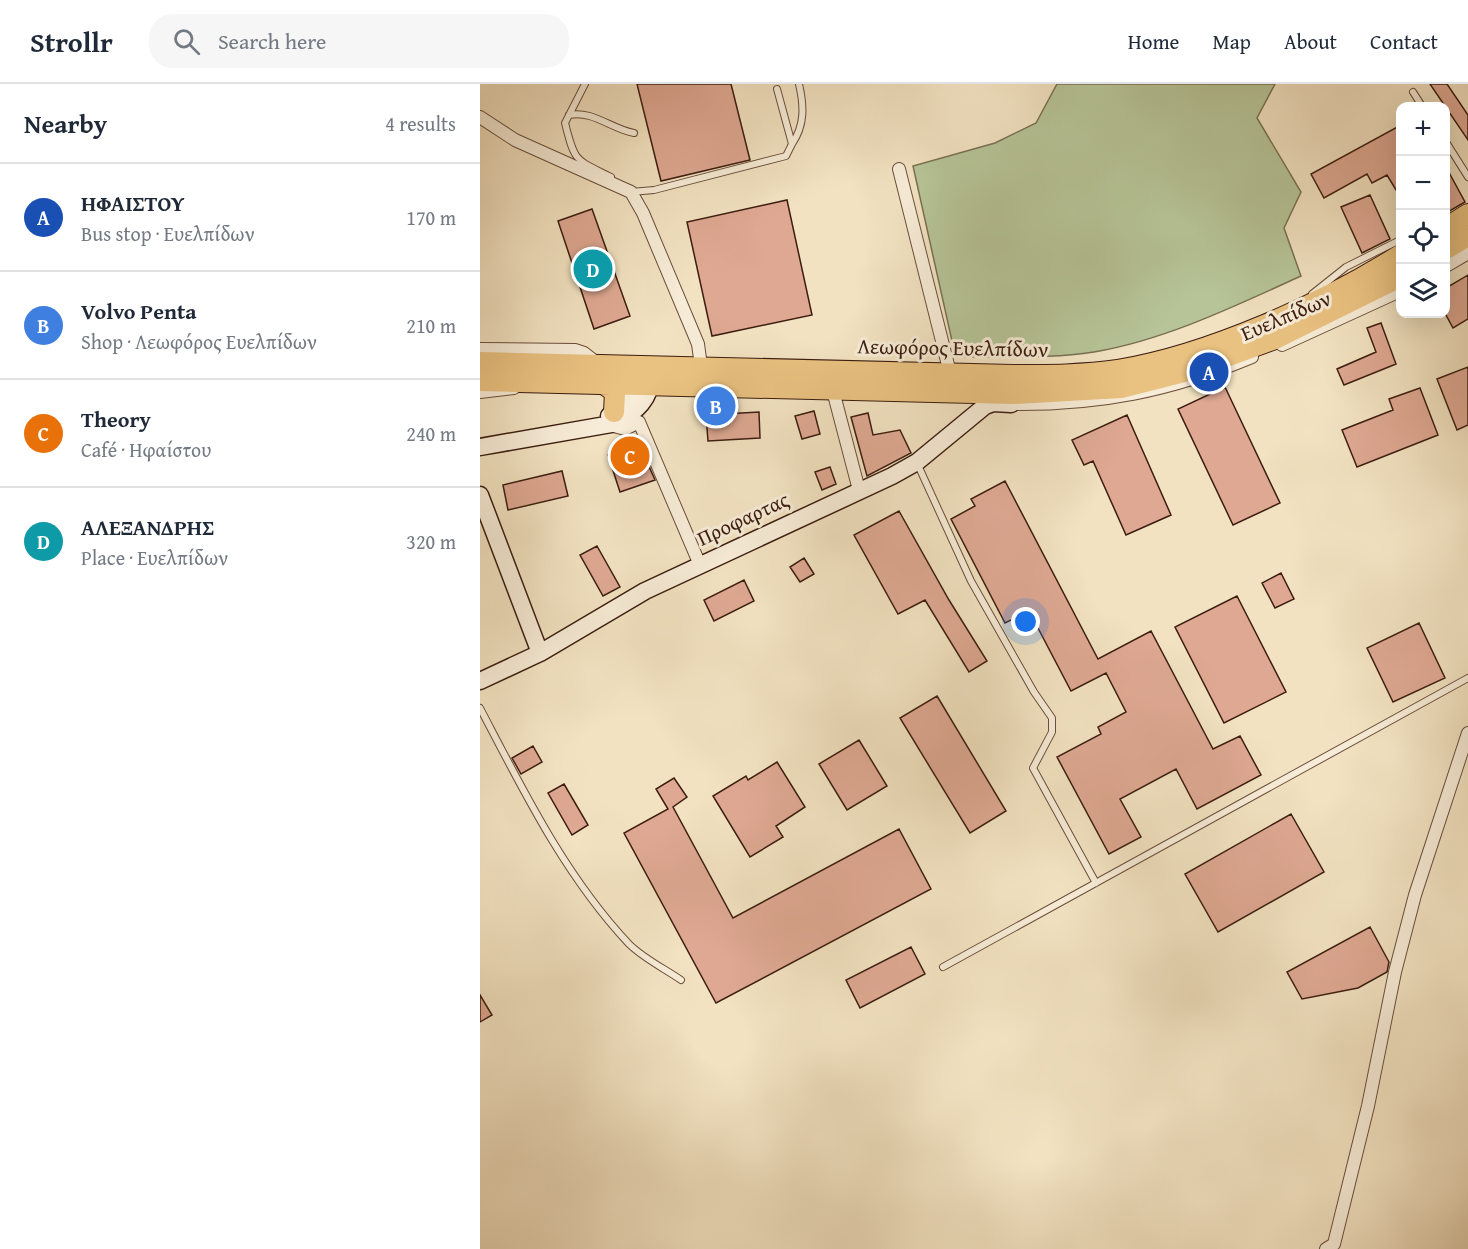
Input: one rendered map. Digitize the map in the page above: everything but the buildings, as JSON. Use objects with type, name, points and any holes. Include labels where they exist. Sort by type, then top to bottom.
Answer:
[{"type":"main road","points":[[1450,225],[1468,214]]},
{"type":"main road","points":[[1450,247],[1468,236]]},
{"type":"main road","name":"Λεωφόρος Ευελπίδων","points":[[647,376],[701,366],[1041,375],[1118,370],[1211,344],[1298,325],[1396,258]]},
{"type":"main road","name":"Λεωφόρος Ευελπίδων","points":[[480,363],[600,374],[1013,399],[1092,396],[1179,374],[1215,362],[1396,279]]},
{"type":"main road","name":"Λεωφόρος Ευελπίδων","points":[[480,381],[532,381],[600,374]]},
{"type":"main road","points":[[600,374],[615,392],[608,420]]},
{"type":"street","points":[[480,117],[515,140],[631,192],[643,213],[698,344],[701,366]]},
{"type":"street","points":[[899,169],[950,373]]},
{"type":"street","points":[[1449,264],[1468,253]]},
{"type":"street","name":"Ευελπίδων","points":[[1298,325],[1396,293]]},
{"type":"street","points":[[480,349],[575,350],[584,353],[600,374]]},
{"type":"street","points":[[480,447],[608,420],[647,376]]},
{"type":"street","points":[[480,392],[510,390],[532,381]]},
{"type":"street","points":[[832,387],[859,490]]},
{"type":"street","name":"Προφαρτας","points":[[480,681],[540,653],[645,591],[916,462],[984,406],[1013,399]]},
{"type":"street","points":[[608,420],[625,429],[639,422],[700,564]]},
{"type":"street","points":[[480,495],[540,653]]},
{"type":"street","points":[[1326,1249],[1334,1244],[1415,895],[1468,733]]},
{"type":"lane","points":[[585,84],[565,123],[577,159],[619,181],[631,192],[654,190],[786,156],[800,133],[803,120],[798,84]]},
{"type":"lane","points":[[777,89],[792,144]]},
{"type":"lane","points":[[1413,92],[1419,102]]},
{"type":"lane","points":[[568,115],[579,113],[596,117],[619,131],[634,134]]},
{"type":"lane","points":[[1450,148],[1468,177]]},
{"type":"lane","points":[[1298,325],[1346,267],[1396,242]]},
{"type":"lane","points":[[916,462],[971,581],[1034,692],[1052,718],[1052,732],[1033,768],[1096,883]]},
{"type":"lane","points":[[944,967],[1468,678]]},
{"type":"lane","points":[[480,708],[525,795],[572,872],[630,945],[681,980]]},
{"type":"green space","points":[[1057,84],[1275,84],[1257,118],[1301,192],[1284,228],[1301,276],[1199,321],[1121,347],[1061,356],[960,357],[954,350],[913,166],[995,143],[1036,123]]},
{"type":"place","name":"ΑΛΕΞΑΝΔΡΗΣ","points":[[593,269]]},
{"type":"place","name":"ΗΦΑΙΣΤΟΥ","points":[[1209,372]]},
{"type":"place","name":"Volvo Penta","points":[[716,406]]},
{"type":"place","name":"Theory","points":[[630,456]]}]
